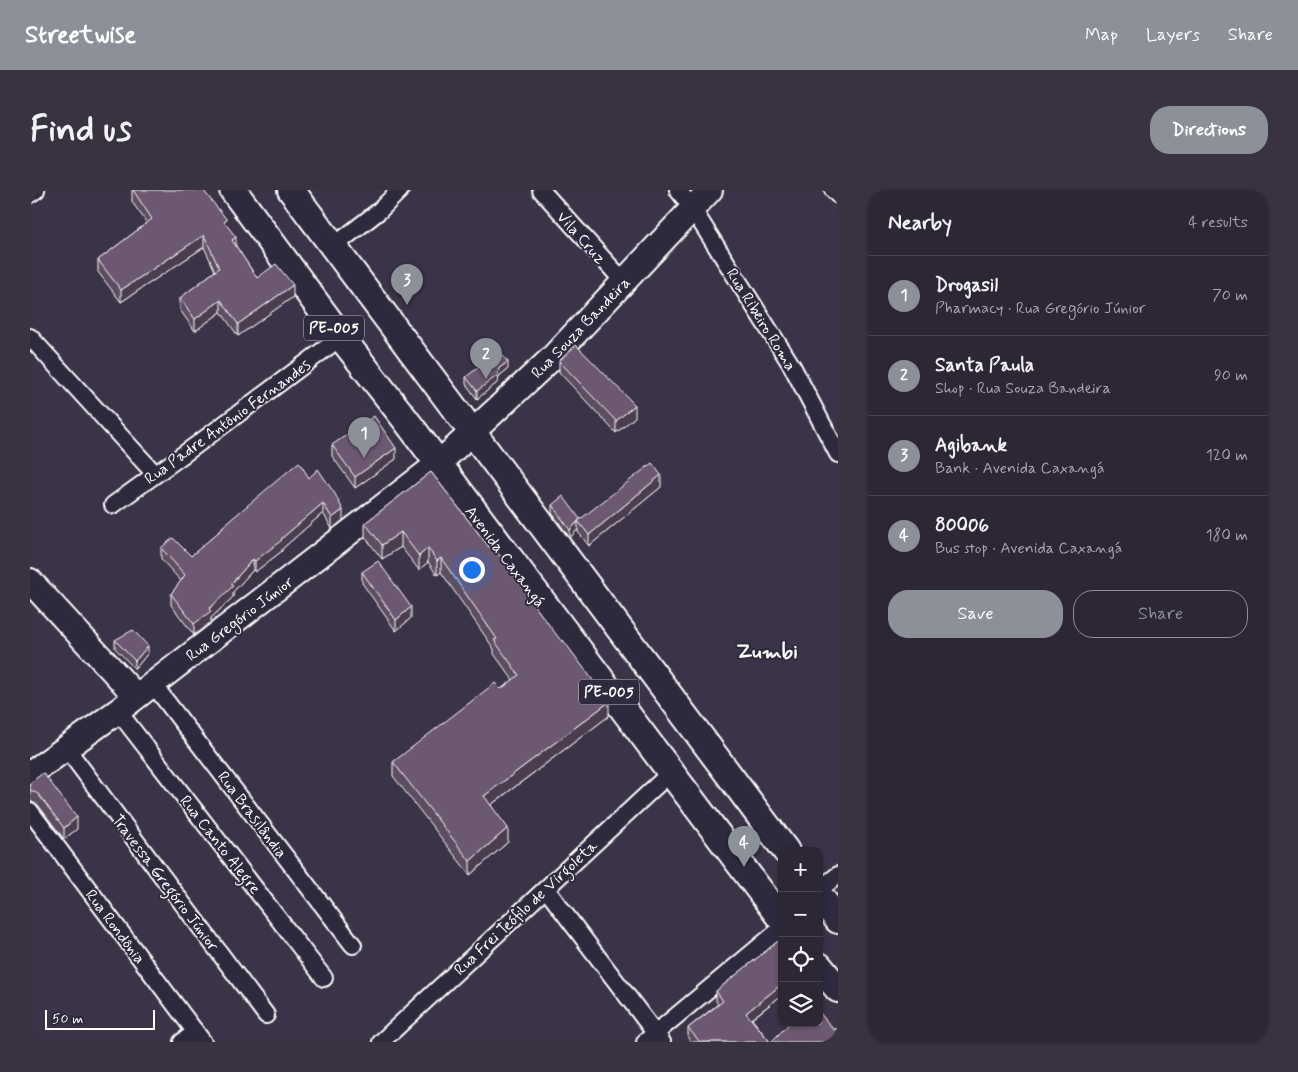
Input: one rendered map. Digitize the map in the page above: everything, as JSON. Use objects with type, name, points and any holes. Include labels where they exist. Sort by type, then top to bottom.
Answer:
[{"type":"main road","name":"Avenida Caxangá","points":[[233,190],[341,337],[441,462],[670,773],[778,915]]},
{"type":"main road","name":"PE-005","points":[[291,190],[783,847]]},
{"type":"main road","name":"Rua Souza Bandeira","points":[[441,462],[552,358],[710,190]]},
{"type":"main road","name":"Rua Gregório Júnior","points":[[30,774],[67,749],[136,697],[379,512],[441,462]]},
{"type":"main road","points":[[30,581],[136,697]]},
{"type":"main road","points":[[823,900],[838,920]]},
{"type":"main road","points":[[823,971],[838,989]]},
{"type":"street","points":[[30,194],[36,190]]},
{"type":"street","points":[[334,246],[379,211],[400,190]]},
{"type":"street","name":"Vila Cruz","points":[[541,190],[624,282]]},
{"type":"street","name":"Rua Ribeiro Roma","points":[[678,190],[692,208],[792,366],[838,454]]},
{"type":"street","points":[[833,190],[838,195]]},
{"type":"street","points":[[30,337],[155,474]]},
{"type":"street","name":"Rua Padre Antônio Fernandes","points":[[113,505],[341,337]]},
{"type":"street","name":"Rua Brasilândia","points":[[136,697],[353,945]]},
{"type":"street","name":"Rua Canto Alegre","points":[[136,697],[324,978]]},
{"type":"street","name":"Travessa Gregório Júnior","points":[[67,749],[266,1015]]},
{"type":"street","name":"Rua Frei Teófilo de Virgoleta","points":[[381,1042],[670,773]]},
{"type":"street","name":"Rua Rondônia","points":[[30,811],[199,1037]]},
{"type":"street","points":[[823,887],[838,875]]},
{"type":"street","points":[[546,889],[654,1039],[778,931]]},
{"type":"street","points":[[182,1042],[199,1037]]},
{"type":"building","points":[[133,190],[203,190],[227,220],[224,222],[236,237],[232,240],[257,278],[276,264],[293,285],[238,324],[221,300],[195,319],[180,298],[219,268],[204,235],[121,290],[98,260],[152,219]]},
{"type":"building","points":[[576,345],[635,405],[616,421],[559,361]]},
{"type":"building","points":[[499,351],[508,362],[499,368],[498,375],[477,391],[466,377]]},
{"type":"building","points":[[374,416],[396,448],[355,477],[332,445]]},
{"type":"building","points":[[299,462],[309,478],[318,469],[343,510],[332,518],[323,503],[282,540],[255,561],[253,559],[231,584],[233,586],[209,609],[211,611],[194,624],[171,594],[185,575],[161,548],[173,538],[191,556],[222,527]]},
{"type":"building","points":[[652,463],[661,475],[589,535],[578,521]]},
{"type":"building","points":[[431,472],[489,547],[492,545],[537,609],[562,642],[563,640],[609,702],[484,796],[508,828],[470,861],[393,762],[495,683],[501,689],[519,675],[494,640],[497,639],[441,558],[437,561],[428,548],[419,556],[401,532],[382,545],[365,523]]},
{"type":"building","points":[[563,496],[580,519],[570,530],[552,505]]},
{"type":"building","points":[[378,561],[411,607],[396,620],[362,572]]},
{"type":"building","points":[[133,630],[148,646],[135,661],[115,640]]},
{"type":"building","points":[[43,773],[77,817],[64,828],[38,794],[30,790],[30,783]]},
{"type":"building","points":[[778,941],[778,987],[746,1013],[770,1042],[700,1042],[688,1028],[723,1001],[716,991]]},
{"type":"building","points":[[823,1017],[834,1030],[836,1028],[838,1031],[838,1042],[771,1042],[786,1027],[823,1027]]},
{"type":"place","name":"Agibank","points":[[407,305]]},
{"type":"place","name":"Santa Paula","points":[[486,379]]},
{"type":"place","name":"Drogasil","points":[[364,458]]},
{"type":"place","name":"80006","points":[[744,867]]},
{"type":"district","name":"Zumbi","points":[[767,651]]}]
